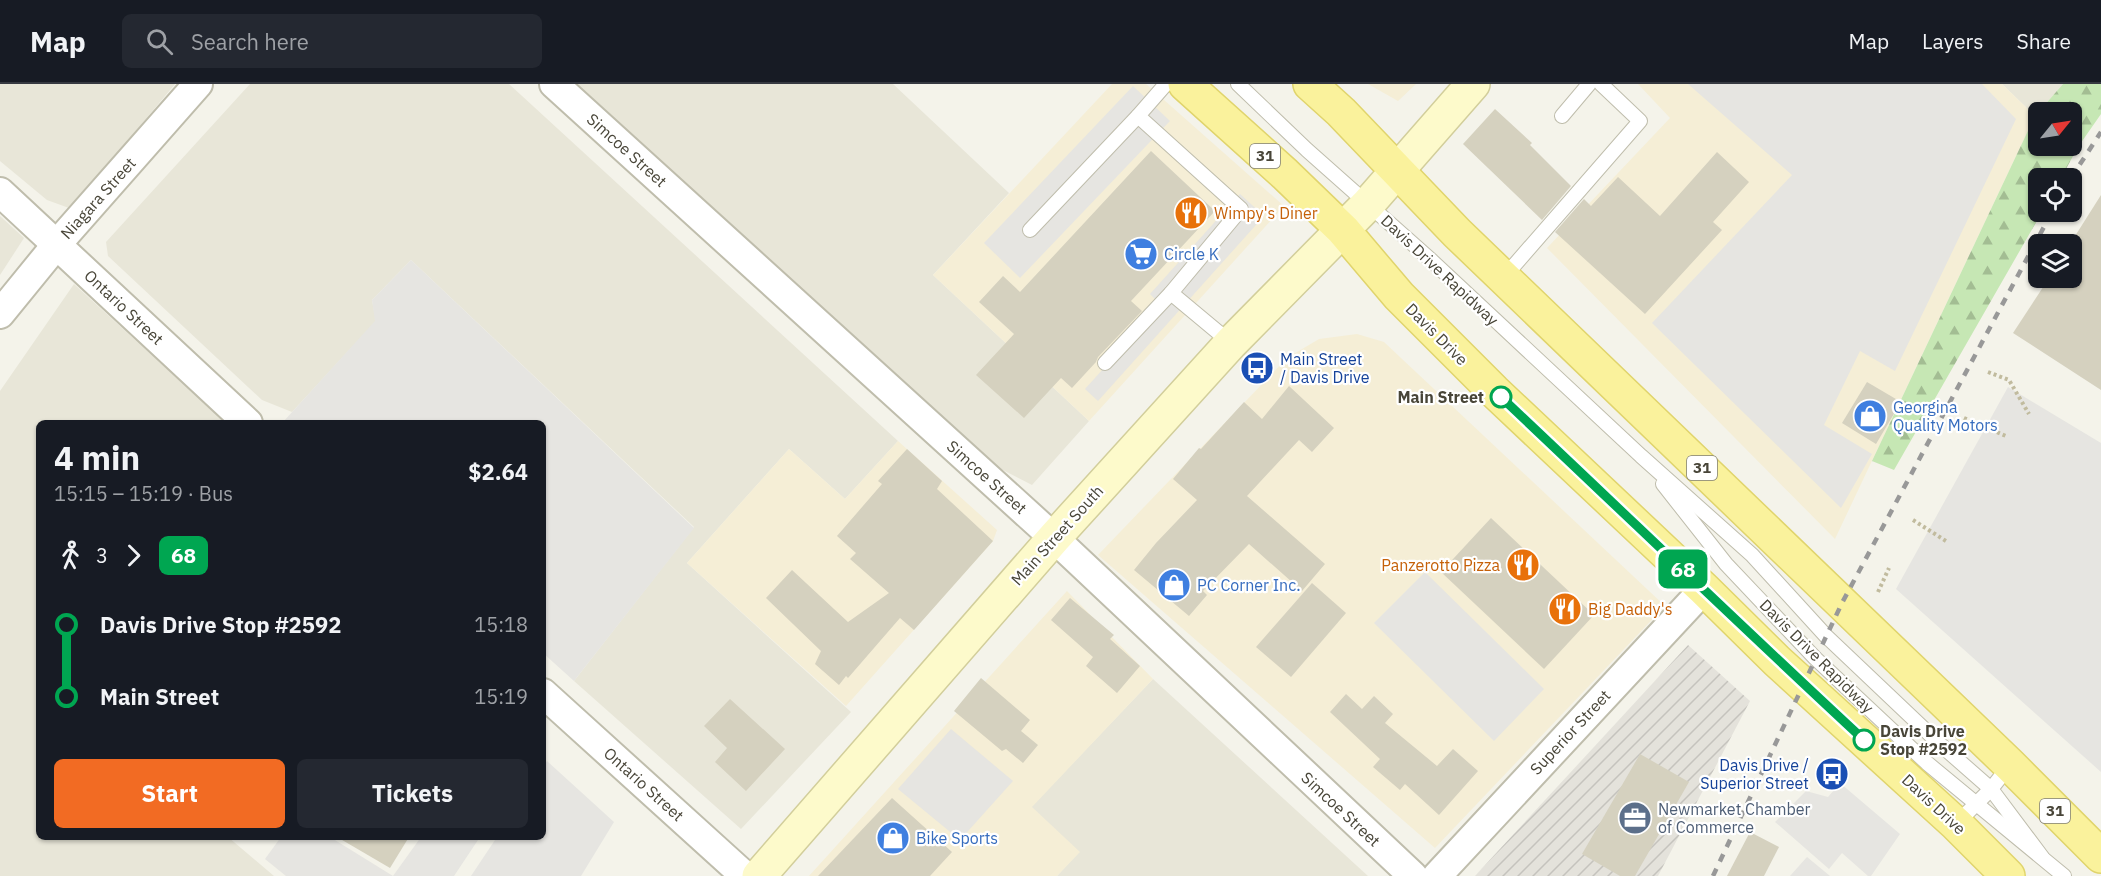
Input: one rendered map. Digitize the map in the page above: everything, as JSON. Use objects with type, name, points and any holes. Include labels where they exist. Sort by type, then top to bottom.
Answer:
[{"type":"main road","name":"Davis Drive","points":[[1185,84],[1343,230],[1399,296],[1494,391],[1777,661],[1966,814],[2008,876]]},
{"type":"main road","name":"31","points":[[1310,84],[1341,112],[1457,233],[1504,277],[2001,777],[2101,856]]},
{"type":"main road","name":"Main Street South","points":[[759,876],[1054,538],[1231,343],[1368,204],[1473,84]]},
{"type":"street","name":"Niagara Street","points":[[0,314],[57,244],[198,84]]},
{"type":"street","name":"Simcoe Street","points":[[554,84],[1054,538],[1413,876]]},
{"type":"street","name":"Ontario Street","points":[[0,192],[245,420]]},
{"type":"street","name":"Superior Street","points":[[1437,876],[1704,589]]},
{"type":"street","name":"Ontario Street","points":[[546,696],[745,876]]},
{"type":"lane","points":[[1030,230],[1166,84]]},
{"type":"lane","name":"Davis Drive Rapidway","points":[[1238,84],[1307,150],[1752,555],[1826,636],[1942,746],[2001,777],[2042,857]]},
{"type":"lane","points":[[1562,116],[1589,84]]},
{"type":"lane","points":[[1504,277],[1640,121],[1600,84]]},
{"type":"lane","points":[[1105,363],[1171,293],[1241,209],[1138,116]]},
{"type":"lane","points":[[1171,293],[1231,343]]},
{"type":"lane","name":"Davis Drive Rapidway","points":[[1641,456],[1726,564],[1807,650],[1927,763],[1966,814],[2042,857],[2064,876]]},
{"type":"lane","points":[[1966,814],[2001,777]]},
{"type":"path","points":[[1988,372],[2009,381],[2029,414]]},
{"type":"path","points":[[1964,418],[2006,436]]},
{"type":"path","points":[[1913,520],[1946,541]]},
{"type":"path","points":[[1878,592],[1889,568]]},
{"type":"shaded area","points":[[0,84],[175,84],[69,208],[47,200],[0,161]]},
{"type":"shaded area","points":[[250,84],[509,84],[898,441],[845,499],[789,449],[687,563],[851,712],[741,829],[574,681],[694,527],[411,260],[372,300],[376,321],[292,412],[262,400],[108,256],[106,242]]},
{"type":"shaded area","points":[[571,84],[893,84],[1009,193],[933,275],[1089,421],[1032,485],[995,466]]},
{"type":"shaded area","points":[[1112,84],[1146,84],[1284,206],[1089,421],[933,275]]},
{"type":"shaded area","points":[[1368,84],[1416,84],[1398,101]]},
{"type":"shaded area","points":[[1638,84],[2002,84],[2028,109],[2028,131],[1835,539],[1547,248],[1670,118]]},
{"type":"shaded area","points":[[1688,84],[1982,84],[2016,119],[1895,371],[1860,351],[1824,425],[1872,454],[1841,508],[1652,323],[1792,175]]},
{"type":"shaded area","points":[[2002,84],[2063,84],[2047,102],[2028,102],[2028,109]]},
{"type":"shaded area","points":[[1133,86],[1170,121],[1020,278],[984,243]]},
{"type":"shaded area","points":[[1240,194],[1264,216],[1098,401],[1085,389],[1161,305],[1150,294]]},
{"type":"shaded area","points":[[0,216],[24,238],[0,275]]},
{"type":"shaded area","points":[[411,260],[694,528],[574,681],[546,656],[546,420],[285,420],[375,321],[372,300]]},
{"type":"shaded area","points":[[74,284],[223,420],[36,420],[36,840],[232,840],[274,876],[0,876],[0,391]]},
{"type":"shaded area","points":[[1357,334],[1384,342],[1665,606],[1435,848],[1098,555],[1287,358],[1319,339]]},
{"type":"shaded area","points":[[2008,387],[2101,443],[2101,772],[1896,589]]},
{"type":"shaded area","points":[[898,441],[997,530],[993,541],[846,706],[687,563],[789,449],[845,499]]},
{"type":"shaded area","points":[[1425,572],[1544,689],[1494,741],[1374,623]]},
{"type":"shaded area","points":[[1067,591],[1153,679],[1032,807],[1080,852],[1057,876],[809,876]]},
{"type":"shaded area","points":[[1688,645],[1750,701],[1658,876],[1475,876]]},
{"type":"shaded area","points":[[1153,679],[1368,876],[1057,876],[1079,852],[1031,807]]},
{"type":"shaded area","points":[[951,729],[1013,781],[960,840],[898,789]]},
{"type":"shaded area","points":[[547,761],[614,822],[581,876],[471,876],[495,840],[546,840]]},
{"type":"shaded area","points":[[1840,783],[1900,834],[1871,876],[1868,876],[1842,853],[1829,869],[1775,822],[1806,791],[1828,797]]},
{"type":"shaded area","points":[[279,840],[335,840],[393,876],[286,876],[265,859]]},
{"type":"shaded area","points":[[419,840],[478,840],[454,876],[393,876]]},
{"type":"shaded area","points":[[1807,857],[1830,876],[1790,876]]},
{"type":"green space","points":[[2063,84],[2101,84],[2101,114],[2082,141],[2082,102],[2047,102]]},
{"type":"green space","points":[[2028,131],[2028,156],[2073,156],[2066,168],[2028,168],[2028,222],[2036,222],[1894,470],[1872,461]]},
{"type":"building","points":[[1495,109],[1532,143],[1530,145],[1571,186],[1542,220],[1463,144]]},
{"type":"building","points":[[1151,151],[1215,211],[1131,301],[1142,311],[1098,357],[1096,362],[1072,388],[1061,378],[1024,418],[976,375],[1014,334],[979,302],[1003,276],[1020,292]]},
{"type":"building","points":[[1717,152],[1749,182],[1713,222],[1722,230],[1645,314],[1555,232],[1584,199],[1591,206],[1618,177],[1660,216]]},
{"type":"building","points":[[2101,195],[2101,390],[2013,333],[2042,288],[2082,288],[2082,234],[2076,234]]},
{"type":"building","points":[[1867,382],[1901,402],[1876,444],[1842,423]]},
{"type":"building","points":[[1289,386],[1334,428],[1312,452],[1299,440],[1247,496],[1325,564],[1302,591],[1249,544],[1203,591],[1207,595],[1189,616],[1134,570],[1197,500],[1173,479],[1199,448],[1201,449],[1244,402],[1262,419]]},
{"type":"building","points":[[907,449],[942,481],[937,489],[993,541],[914,630],[900,618],[848,678],[846,676],[839,685],[815,664],[821,651],[766,598],[792,570],[848,622],[889,593],[850,559],[856,553],[837,536],[882,484],[878,481]]},
{"type":"building","points":[[1491,518],[1594,615],[1544,669],[1441,572]]},
{"type":"building","points":[[1312,583],[1346,613],[1291,677],[1256,647]]},
{"type":"building","points":[[1070,598],[1114,635],[1110,639],[1140,666],[1117,693],[1086,666],[1093,657],[1051,620]]},
{"type":"building","points":[[981,678],[1030,720],[1021,731],[1038,745],[1023,763],[1006,749],[1002,751],[954,711]]},
{"type":"building","points":[[1346,694],[1362,709],[1374,696],[1393,714],[1385,723],[1437,766],[1453,749],[1478,771],[1439,815],[1405,784],[1400,790],[1373,767],[1380,759],[1330,712]]},
{"type":"building","points":[[730,699],[785,749],[746,791],[715,762],[727,748],[704,726]]},
{"type":"building","name":"Newmarket Chamber of Commerce","points":[[1640,754],[1689,782],[1635,876],[1620,876],[1582,854]]},
{"type":"building","points":[[892,798],[952,852],[930,876],[818,876]]},
{"type":"building","points":[[1750,832],[1779,847],[1764,876],[1727,876]]},
{"type":"building","points":[[342,840],[407,840],[390,868]]},
{"type":"railway","points":[[2078,168],[2101,132]]},
{"type":"railway","points":[[1713,876],[1842,603],[2047,222]]},
{"type":"bus line","name":"68","points":[[1501,397],[1777,661],[1864,740]]},
{"type":"place","name":"Wimpy's Diner","points":[[1191,213]]},
{"type":"place","name":"Circle K","points":[[1141,254]]},
{"type":"place","name":"Main Street / Davis Drive","points":[[1257,368]]},
{"type":"place","name":"Main Street","points":[[1501,397]]},
{"type":"place","name":"Georgina Quality Motors","points":[[1870,416]]},
{"type":"place","name":"Panzerotto Pizza","points":[[1523,565]]},
{"type":"place","name":"PC Corner Inc.","points":[[1174,585]]},
{"type":"place","name":"Big Daddy's","points":[[1565,609]]},
{"type":"place","name":"Davis Drive Stop #2592","points":[[1864,740]]},
{"type":"place","name":"Davis Drive / Superior Street","points":[[1832,774]]},
{"type":"place","name":"Newmarket Chamber of Commerce","points":[[1635,818]]},
{"type":"place","name":"Bike Sports","points":[[893,838]]}]
